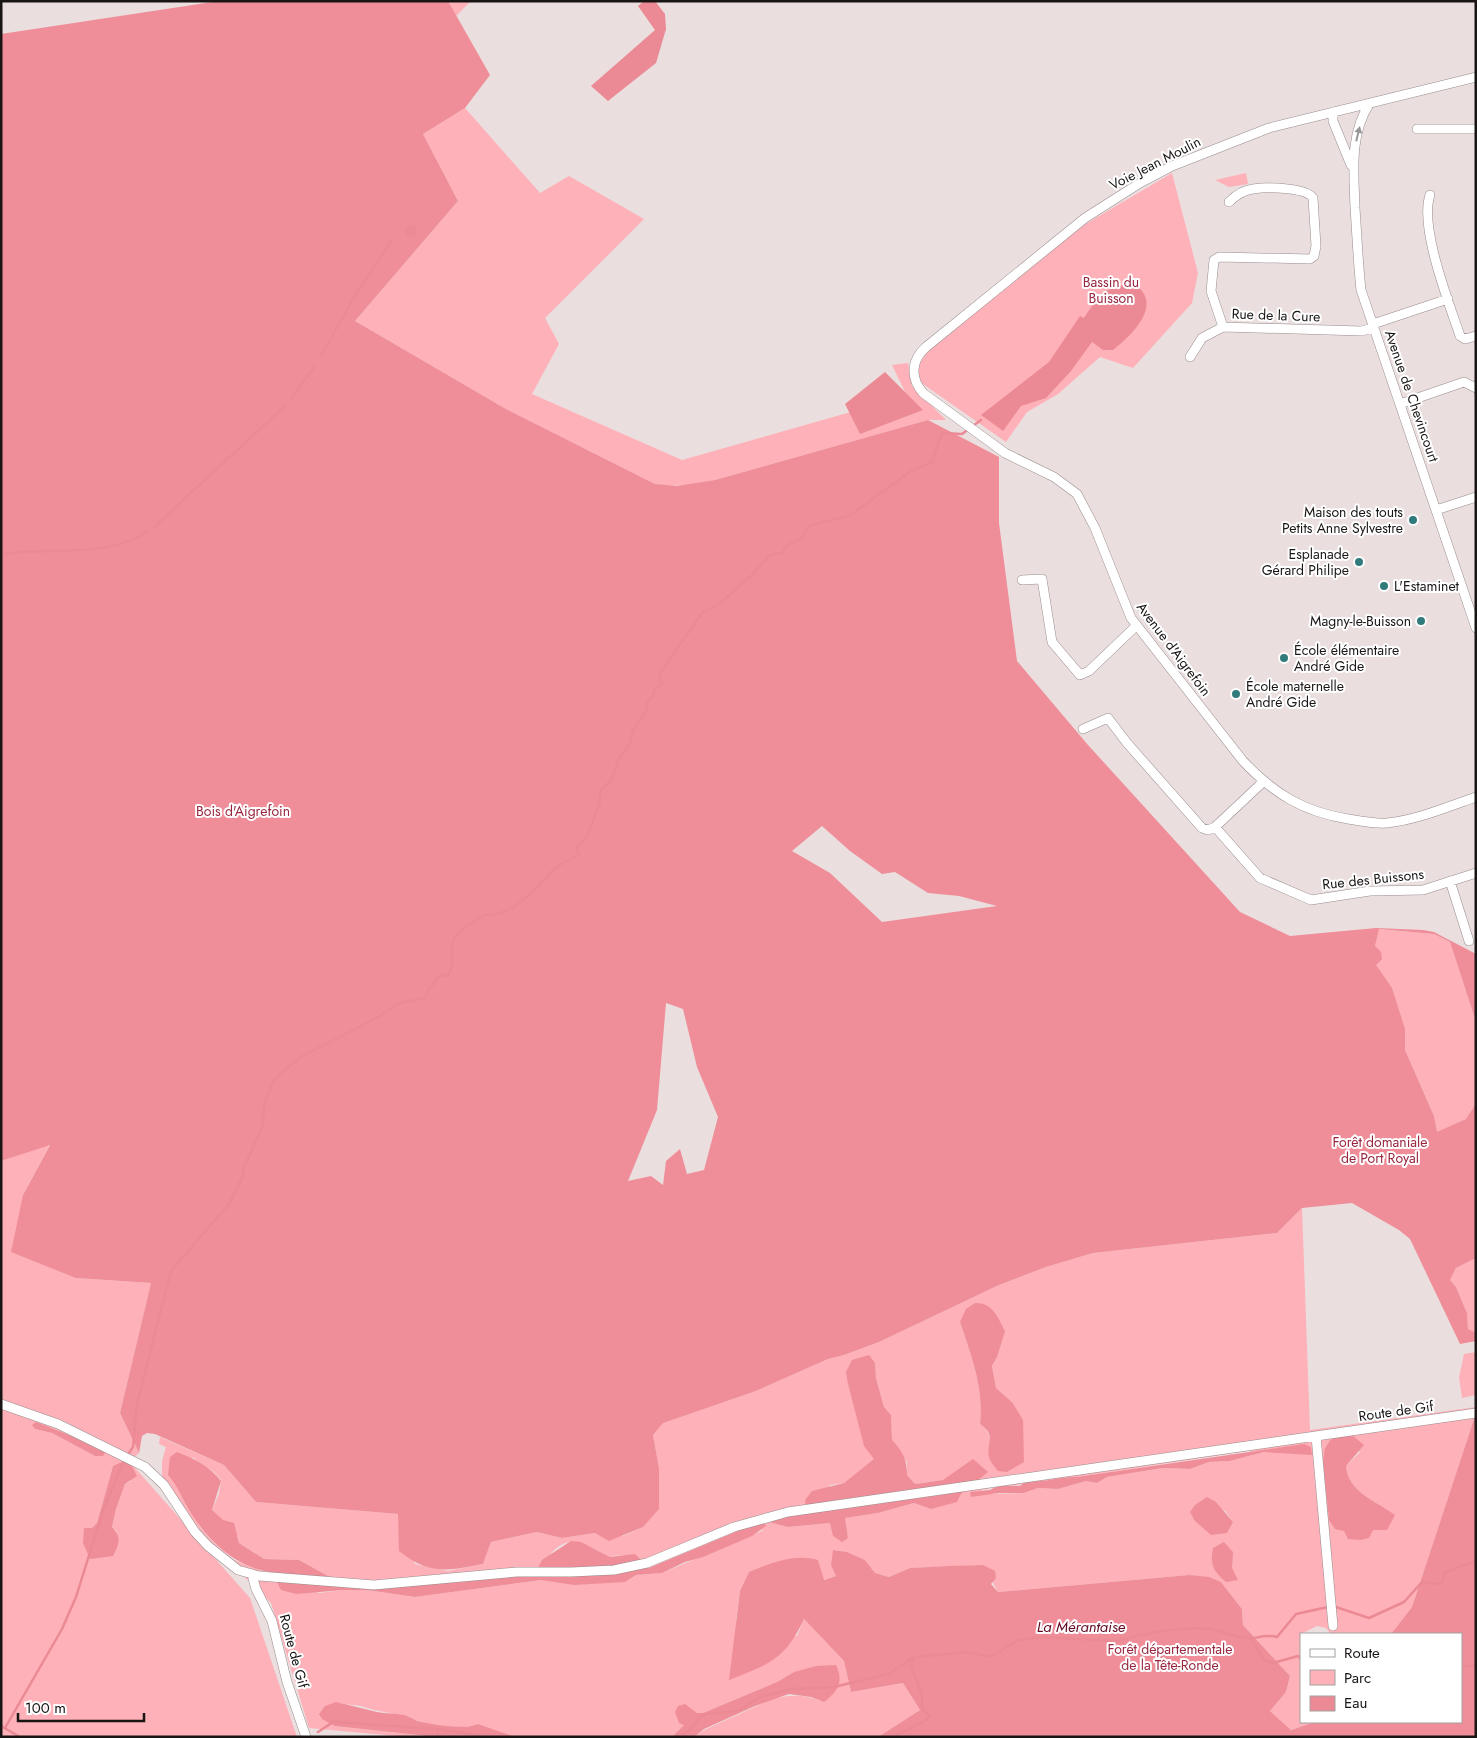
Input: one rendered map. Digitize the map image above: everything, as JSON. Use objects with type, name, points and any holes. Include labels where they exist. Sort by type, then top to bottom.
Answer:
[{"type":"street","name":"Voie Jean Moulin","points":[[915,381],[914,363],[921,351],[1071,229],[1114,199],[1165,170],[1218,146],[1269,128],[1476,77]]},
{"type":"street","name":"Avenue de Chevincourt","points":[[1370,103],[1363,113],[1352,168],[1361,290],[1436,510],[1473,610],[1476,628]]},
{"type":"street","name":"Avenue de Chevincourt","points":[[1333,112],[1333,120],[1352,168]]},
{"type":"street","points":[[1417,129],[1476,130]]},
{"type":"street","points":[[1223,327],[1211,291],[1214,260],[1219,257],[1310,259],[1314,256],[1316,246],[1313,198],[1302,190],[1254,188],[1238,194],[1230,202]]},
{"type":"street","points":[[1430,195],[1428,210],[1434,259],[1462,339],[1476,336]]},
{"type":"street","name":"Rue de la Cure","points":[[1190,356],[1202,338],[1223,327],[1361,331],[1448,299]]},
{"type":"street","name":"Avenue d'Aigrefoin","points":[[915,381],[923,393],[999,449],[1054,477],[1077,494],[1089,513],[1130,618],[1231,746],[1263,782],[1298,804],[1326,815],[1361,822],[1386,823],[1431,813],[1476,797]]},
{"type":"street","points":[[1400,404],[1464,382],[1476,388]]},
{"type":"street","points":[[1436,510],[1476,498]]},
{"type":"street","points":[[1022,580],[1042,579],[1052,642],[1080,675],[1088,671],[1136,626]]},
{"type":"street","points":[[1083,729],[1108,718],[1127,743],[1202,828],[1208,830],[1215,827],[1263,782]]},
{"type":"street","name":"Rue des Buissons","points":[[1215,827],[1260,878],[1310,900],[1370,890],[1423,890],[1476,873]]},
{"type":"street","points":[[1450,881],[1469,941]]},
{"type":"street","points":[[1,1404],[58,1424],[145,1467],[164,1485],[195,1532],[208,1546],[238,1570],[252,1575]]},
{"type":"street","name":"Route de Gif","points":[[306,1737],[289,1688],[272,1621],[256,1589],[252,1575],[374,1585],[516,1572],[571,1572],[624,1568],[660,1558],[748,1522],[788,1512],[1476,1413]]},
{"type":"street","points":[[1319,1436],[1333,1626]]},
{"type":"green space","points":[[219,1],[448,1],[490,75],[465,108],[423,134],[458,201],[355,321],[506,409],[655,484],[677,486],[715,480],[928,420],[999,457],[999,523],[1017,661],[1088,745],[1240,912],[1290,936],[1376,928],[1423,930],[1434,932],[1476,954],[1476,1022],[1450,942],[1434,934],[1379,929],[1375,946],[1381,952],[1382,959],[1376,965],[1392,988],[1405,1029],[1405,1050],[1434,1116],[1437,1132],[1466,1119],[1476,1103],[1476,1258],[1456,1268],[1450,1280],[1456,1287],[1467,1313],[1468,1329],[1476,1333],[1476,1341],[1460,1344],[1410,1239],[1399,1230],[1352,1203],[1302,1208],[1277,1233],[1093,1253],[1046,1267],[999,1285],[879,1342],[828,1359],[756,1391],[663,1423],[653,1435],[659,1468],[659,1509],[643,1527],[609,1541],[595,1533],[562,1538],[537,1532],[491,1542],[483,1564],[449,1569],[430,1568],[410,1559],[399,1551],[398,1514],[256,1502],[224,1465],[155,1434],[147,1433],[142,1436],[139,1453],[120,1413],[151,1283],[76,1278],[11,1252],[23,1195],[50,1145],[1,1161],[1,34]],"holes":[[[822,826],[850,851],[882,874],[895,872],[928,893],[959,896],[997,906],[882,922],[830,873],[792,851]],[[666,1003],[683,1009],[697,1067],[718,1117],[704,1170],[687,1174],[680,1149],[666,1161],[663,1185],[651,1176],[628,1181],[657,1110]]]},
{"type":"green space","points":[[448,1],[471,1],[456,16]]},
{"type":"green space","points":[[465,108],[540,193],[569,176],[644,219],[545,318],[559,344],[532,394],[682,460],[907,396],[892,365],[908,363],[912,386],[946,420],[928,420],[715,480],[678,486],[655,484],[506,409],[355,321],[458,201],[423,134]]},
{"type":"green space","name":"Bassin du Buisson","points":[[1172,173],[1198,273],[1192,303],[1133,368],[1100,357],[1058,394],[1027,412],[1006,442],[920,382],[918,366],[929,349],[1077,229]]},
{"type":"green space","points":[[1246,173],[1248,184],[1229,187],[1215,180]]},
{"type":"green space","points":[[1378,929],[1434,934],[1450,942],[1476,1022],[1476,1103],[1466,1119],[1437,1133],[1434,1116],[1405,1050],[1405,1029],[1376,965],[1375,946]]},
{"type":"green space","points":[[50,1144],[23,1195],[76,1278],[151,1283],[120,1413],[139,1453],[129,1461],[250,1598],[297,1737],[1,1737],[1,1161]],"holes":[[[51,1428],[97,1446],[95,1456],[52,1433],[35,1429]],[[113,1466],[131,1481],[125,1484],[116,1509],[112,1527],[118,1533],[84,1528],[92,1528],[97,1523]]]},
{"type":"green space","points":[[1302,1208],[1310,1430],[1476,1407],[1476,1413],[1412,1607],[1392,1633],[1330,1633],[1326,1628],[1317,1626],[1300,1633],[1300,1723],[1312,1723],[1291,1730],[1270,1711],[1286,1692],[1290,1676],[1243,1625],[1242,1609],[1221,1582],[1189,1575],[998,1592],[983,1565],[910,1568],[889,1577],[875,1573],[865,1560],[847,1552],[833,1550],[836,1576],[823,1580],[818,1560],[749,1572],[740,1591],[736,1621],[797,1636],[804,1619],[844,1661],[851,1692],[903,1683],[920,1710],[878,1737],[694,1737],[702,1731],[774,1699],[797,1696],[824,1702],[794,1672],[777,1682],[703,1713],[697,1713],[672,1737],[512,1737],[478,1724],[466,1727],[434,1725],[420,1722],[404,1715],[341,1703],[335,1726],[436,1737],[407,1737],[309,1728],[271,1603],[207,1540],[162,1478],[162,1461],[166,1447],[159,1444],[160,1437],[224,1465],[256,1502],[398,1514],[415,1564],[448,1571],[483,1564],[491,1542],[537,1532],[562,1538],[595,1533],[623,1536],[643,1527],[659,1468],[653,1435],[662,1423],[756,1391],[828,1359],[879,1342],[999,1285],[1046,1267],[1093,1253],[1277,1233]],"holes":[[[960,1322],[997,1357],[992,1366],[996,1388],[1012,1402],[989,1458],[990,1439],[987,1431],[980,1424],[981,1411],[978,1385]],[[875,1363],[876,1378],[884,1407],[891,1415],[892,1441],[907,1462],[907,1475],[915,1484],[943,1480],[931,1509],[914,1503],[878,1513],[844,1518],[848,1538],[830,1523],[788,1527],[770,1522],[807,1511],[830,1485],[844,1483],[875,1459],[848,1384]],[[1339,1437],[1360,1452],[1346,1466],[1352,1483],[1364,1495],[1394,1515],[1373,1530],[1325,1448],[1330,1440]],[[1248,1451],[1264,1452],[1230,1461],[1209,1462],[1190,1469],[1163,1468],[1107,1477],[1097,1483],[1086,1481],[1058,1489],[1038,1488],[1024,1493],[991,1494],[980,1490],[999,1485],[1016,1485],[1027,1481],[1039,1482],[1076,1477]],[[193,1457],[214,1472],[221,1480],[219,1494],[212,1510],[238,1537],[239,1543],[264,1559],[299,1560],[330,1577],[337,1585],[535,1573],[553,1551],[568,1542],[585,1545],[610,1557],[631,1557],[649,1568],[747,1527],[764,1530],[662,1573],[636,1575],[625,1582],[541,1580],[415,1597],[367,1590],[319,1593],[234,1560],[214,1543],[201,1528],[184,1501],[177,1485]],[[1203,1501],[1225,1511],[1233,1522],[1195,1505]]]},
{"type":"green space","points":[[1476,1258],[1476,1333],[1474,1334],[1468,1329],[1467,1313],[1456,1287],[1450,1280],[1456,1268]]},
{"type":"green space","points":[[975,1303],[986,1305],[994,1311],[1005,1331],[997,1357],[992,1366],[996,1388],[1012,1402],[1023,1420],[1024,1462],[1007,1472],[998,1471],[990,1459],[988,1452],[990,1436],[980,1424],[981,1411],[978,1385],[960,1322],[966,1309]]},
{"type":"green space","points":[[1476,1352],[1476,1395],[1462,1398],[1459,1377],[1464,1354]]},
{"type":"green space","points":[[869,1355],[875,1363],[876,1378],[884,1407],[891,1415],[892,1440],[904,1456],[907,1475],[915,1484],[943,1480],[973,1459],[988,1472],[961,1494],[957,1502],[931,1509],[914,1503],[878,1513],[845,1518],[848,1538],[842,1542],[833,1536],[830,1523],[788,1527],[769,1522],[807,1511],[805,1500],[812,1491],[844,1483],[874,1459],[864,1446],[846,1372],[852,1360]]},
{"type":"green space","name":"Forêt départementale de la Tête-Ronde","points":[[1476,1413],[1476,1737],[878,1737],[920,1710],[903,1683],[851,1692],[844,1661],[804,1619],[790,1644],[774,1659],[729,1680],[740,1591],[749,1572],[783,1560],[809,1558],[818,1560],[824,1580],[836,1576],[831,1565],[833,1550],[847,1552],[865,1560],[875,1573],[889,1577],[910,1568],[983,1565],[995,1571],[996,1578],[991,1584],[998,1592],[1189,1575],[1209,1577],[1221,1582],[1242,1609],[1243,1625],[1290,1676],[1286,1692],[1270,1711],[1291,1730],[1312,1723],[1462,1723],[1462,1633],[1392,1633],[1412,1607]]},
{"type":"green space","points":[[36,1422],[97,1446],[105,1453],[103,1456],[95,1456],[52,1433],[35,1429],[32,1425]]},
{"type":"green space","points":[[1339,1436],[1353,1436],[1364,1445],[1346,1466],[1352,1483],[1364,1495],[1395,1515],[1387,1530],[1373,1530],[1369,1538],[1361,1540],[1348,1539],[1344,1531],[1335,1529],[1329,1520],[1323,1461],[1325,1448],[1330,1440]]},
{"type":"green space","points":[[1304,1444],[1311,1447],[1312,1455],[1264,1452],[1230,1461],[1209,1462],[1190,1469],[1163,1468],[1107,1477],[1097,1483],[1086,1481],[1058,1489],[1038,1488],[1024,1493],[999,1493],[971,1497],[970,1492],[990,1490],[999,1485],[1020,1486],[1027,1480],[1039,1481],[1076,1477]]},
{"type":"green space","points":[[177,1452],[212,1471],[221,1481],[212,1510],[223,1520],[234,1523],[239,1543],[264,1559],[299,1560],[330,1577],[337,1585],[535,1573],[542,1560],[571,1541],[581,1542],[610,1557],[635,1554],[649,1568],[747,1527],[764,1523],[766,1526],[752,1536],[703,1557],[685,1562],[662,1573],[636,1575],[625,1582],[574,1585],[541,1580],[415,1597],[367,1590],[296,1594],[281,1590],[278,1584],[277,1573],[247,1565],[234,1558],[211,1539],[192,1515],[168,1475],[170,1457]]},
{"type":"green space","points":[[124,1461],[132,1466],[137,1476],[125,1484],[116,1509],[112,1527],[118,1537],[117,1548],[113,1556],[90,1559],[83,1543],[84,1528],[92,1528],[97,1523],[113,1466]]},
{"type":"green space","points":[[1207,1497],[1216,1502],[1233,1522],[1227,1533],[1211,1535],[1195,1521],[1190,1512],[1195,1505]]},
{"type":"green space","points":[[1224,1542],[1233,1552],[1232,1568],[1238,1580],[1226,1582],[1218,1574],[1212,1563],[1213,1548]]},
{"type":"green space","points":[[836,1665],[839,1676],[838,1686],[833,1694],[824,1702],[811,1697],[789,1694],[755,1706],[704,1729],[694,1737],[672,1737],[684,1725],[679,1723],[675,1712],[678,1706],[685,1704],[697,1713],[703,1713],[777,1682],[794,1672],[816,1666]]},
{"type":"green space","points":[[336,1702],[377,1712],[404,1715],[419,1721],[435,1724],[465,1727],[478,1724],[515,1737],[436,1737],[335,1726],[322,1719],[319,1714],[325,1706]]},
{"type":"water","points":[[644,1],[655,1],[665,14],[666,29],[656,63],[608,101],[591,86],[655,30],[638,6]]},
{"type":"water","points":[[409,225],[413,225],[417,231],[413,237],[409,237],[405,233],[405,229]]},
{"type":"water","name":"Bassin du Buisson","points":[[1134,284],[1143,292],[1146,310],[1136,328],[1113,350],[1103,350],[1092,342],[1071,371],[1046,398],[1021,406],[1003,431],[981,415],[1049,362],[1080,316],[1084,318],[1099,297],[1116,286]]},
{"type":"water","points":[[885,372],[923,410],[860,434],[845,404]]},
{"type":"waterway","points":[[321,356],[353,299],[392,240]]},
{"type":"waterway","points":[[291,399],[314,367]]},
{"type":"waterway","points":[[154,527],[285,406]]},
{"type":"waterway","points":[[127,1456],[133,1447],[137,1404],[171,1271],[229,1204],[243,1176],[243,1169],[262,1128],[265,1101],[274,1080],[304,1055],[373,1020],[399,1003],[425,998],[429,989],[440,976],[448,975],[451,970],[453,941],[460,931],[483,915],[494,915],[513,907],[530,894],[555,869],[564,862],[579,855],[576,848],[587,837],[600,802],[600,791],[612,779],[619,758],[630,744],[633,731],[647,709],[647,702],[653,697],[654,690],[662,684],[659,675],[702,613],[719,604],[751,576],[770,555],[783,553],[785,547],[803,537],[809,526],[851,515],[911,471],[932,462],[942,433],[962,434],[981,420]]},
{"type":"waterway","points":[[1,554],[95,549],[114,546],[148,531]]},
{"type":"waterway","points":[[5,1728],[62,1629],[76,1597],[103,1511],[124,1460]]},
{"type":"waterway","name":"La Mérantaise","points":[[1333,1606],[1369,1618],[1404,1602],[1422,1582],[1441,1584],[1445,1573],[1476,1562]]},
{"type":"waterway","name":"La Mérantaise","points":[[678,1737],[689,1731],[701,1716],[706,1714],[737,1711],[760,1697],[791,1689],[834,1687],[888,1674],[914,1657],[969,1652],[991,1657],[1016,1641],[1037,1637],[1118,1641],[1186,1628],[1209,1629],[1247,1638],[1277,1637],[1296,1614],[1328,1607]]},
{"type":"waterway","name":"La Mérantaise","points":[[1251,1639],[1265,1661],[1273,1663],[1298,1656],[1300,1658]]},
{"type":"waterway","name":"La Mérantaise","points":[[893,1737],[926,1720],[930,1716],[922,1709],[922,1695],[911,1666],[914,1658]]},
{"type":"waterway","name":"La Mérantaise","points":[[1462,1667],[1476,1665]]},
{"type":"waterway","name":"La Mérantaise","points":[[318,1732],[333,1722],[438,1729],[488,1737]]},
{"type":"waterway","name":"La Mérantaise","points":[[1,1726],[20,1737]]},
{"type":"waterway","name":"La Mérantaise","points":[[438,1729],[438,1737]]},
{"type":"place","name":"Maison des touts Petits Anne Sylvestre","points":[[1413,520]]},
{"type":"place","name":"Esplanade Gérard Philipe","points":[[1359,562]]},
{"type":"place","name":"L'Estaminet","points":[[1384,586]]},
{"type":"place","name":"Magny-le-Buisson","points":[[1421,621]]},
{"type":"place","name":"École élémentaire André Gide","points":[[1284,658]]},
{"type":"place","name":"École maternelle André Gide","points":[[1236,694]]},
{"type":"park label","name":"Bois d'Aigrefoin","points":[[243,811]]},
{"type":"park label","name":"Forêt domaniale de Port Royal","points":[[1380,1150]]}]
